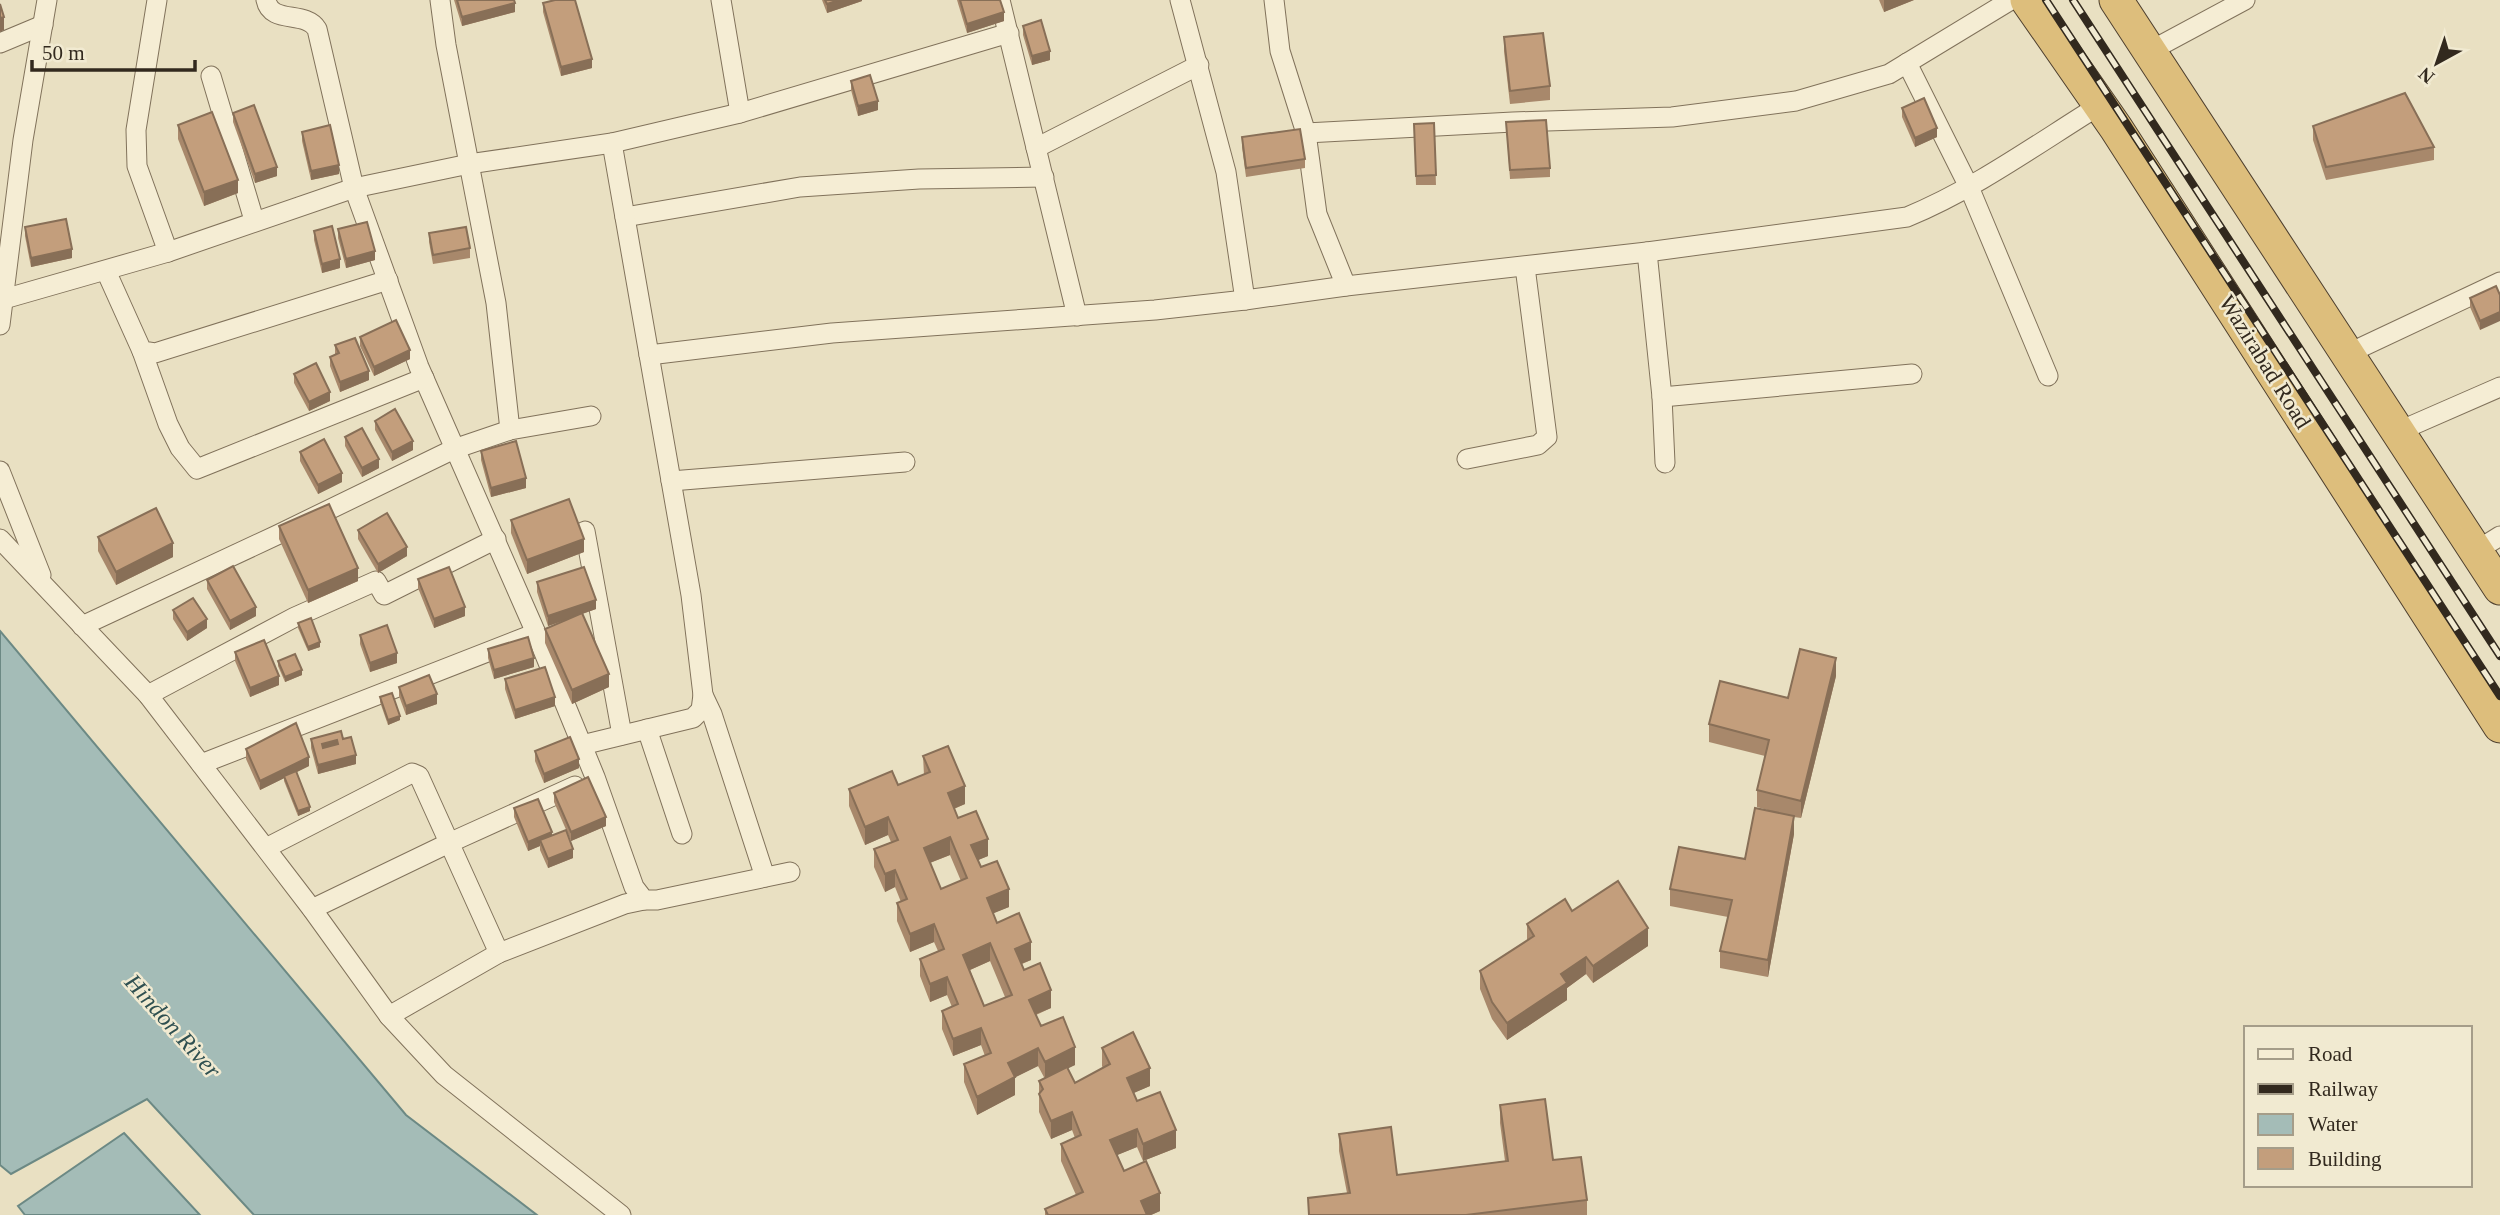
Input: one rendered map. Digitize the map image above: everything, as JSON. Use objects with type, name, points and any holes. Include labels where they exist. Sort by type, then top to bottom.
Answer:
[{"type":"highway","name":"Wazirabad Road","points":[[2027,0],[2100,105],[2500,726]]},
{"type":"highway","points":[[2116,0],[2397,432],[2488,544],[2500,588]]},
{"type":"street","points":[[0,322],[23,140],[47,0]]},
{"type":"street","points":[[157,0],[135,149],[137,166],[168,252]]},
{"type":"street","points":[[266,0],[267,7],[275,14],[310,21],[317,29],[354,188],[424,378],[537,634],[595,777],[634,887],[644,900]]},
{"type":"street","points":[[440,0],[446,45],[496,303],[510,430]]},
{"type":"street","points":[[720,0],[740,113]]},
{"type":"street","points":[[1000,0],[1077,316]]},
{"type":"street","points":[[1180,0],[1226,172],[1245,300]]},
{"type":"street","points":[[1274,0],[1280,51],[1307,133],[1317,214],[1346,286]]},
{"type":"street","points":[[1307,133],[1672,117],[1796,101],[1889,74],[2011,0]]},
{"type":"street","points":[[2150,51],[2245,0]]},
{"type":"street","points":[[0,43],[43,25]]},
{"type":"street","points":[[4,299],[168,252],[254,220],[354,188],[469,164],[612,143],[740,113],[1009,33]]},
{"type":"street","points":[[1907,63],[1969,187],[2048,376]]},
{"type":"street","points":[[1036,148],[1199,65]]},
{"type":"street","points":[[211,76],[254,220]]},
{"type":"street","points":[[649,355],[832,333],[1077,316],[1245,300],[1907,218],[1969,187],[2100,105]]},
{"type":"street","points":[[582,745],[697,715],[701,710],[703,695],[691,595],[612,143]]},
{"type":"street","points":[[625,217],[800,187],[919,180],[1044,177]]},
{"type":"street","points":[[1647,252],[1662,397],[1665,463]]},
{"type":"street","points":[[1466,459],[1538,445],[1547,437],[1525,267]]},
{"type":"street","points":[[106,271],[142,351],[174,436],[180,449],[197,469],[424,378]]},
{"type":"street","points":[[142,351],[155,353],[388,280]]},
{"type":"street","points":[[2347,354],[2500,282]]},
{"type":"street","points":[[1662,397],[1912,374]]},
{"type":"street","points":[[2397,432],[2500,387]]},
{"type":"street","points":[[82,626],[454,449],[510,430],[591,416]]},
{"type":"street","points":[[671,481],[905,462]]},
{"type":"street","points":[[0,471],[45,584]]},
{"type":"street","points":[[584,531],[622,735]]},
{"type":"street","points":[[0,539],[148,695],[313,909],[389,1016],[444,1075],[621,1215]]},
{"type":"street","points":[[148,695],[295,617],[376,581],[384,595],[496,539]]},
{"type":"street","points":[[201,764],[537,634]]},
{"type":"street","points":[[703,695],[712,714],[765,877]]},
{"type":"street","points":[[647,729],[682,834]]},
{"type":"street","points":[[266,848],[412,773],[419,776],[499,953]]},
{"type":"street","points":[[313,909],[449,843],[595,777]]},
{"type":"street","points":[[389,1016],[499,953],[625,904],[657,900],[790,872]]},
{"type":"water","name":"Hindon River","points":[[0,631],[406,1115],[537,1215],[254,1215],[147,1099],[11,1174],[0,1165]]},
{"type":"water","points":[[124,1133],[200,1215],[25,1215],[18,1206]]},
{"type":"building","points":[[457,0],[514,0],[515,3],[462,17]]},
{"type":"building","points":[[575,0],[592,59],[561,67],[543,3]]},
{"type":"building","points":[[960,0],[1000,0],[1004,12],[967,24]]},
{"type":"building","points":[[1041,20],[1050,51],[1032,56],[1023,26]]},
{"type":"building","points":[[1543,33],[1550,86],[1510,91],[1504,37]]},
{"type":"building","points":[[870,75],[878,101],[858,106],[851,81]]},
{"type":"building","points":[[2405,93],[2434,147],[2326,167],[2313,126]]},
{"type":"building","points":[[1924,98],[1937,128],[1915,138],[1902,108]]},
{"type":"building","points":[[254,105],[277,167],[255,174],[233,113]]},
{"type":"building","points":[[212,112],[238,180],[204,192],[178,125]]},
{"type":"building","points":[[1546,120],[1550,168],[1510,170],[1506,122]]},
{"type":"building","points":[[1434,123],[1436,175],[1416,176],[1414,124]]},
{"type":"building","points":[[330,125],[339,165],[311,171],[302,132]]},
{"type":"building","points":[[1300,129],[1305,159],[1246,168],[1242,137]]},
{"type":"building","points":[[66,219],[72,249],[31,258],[25,227]]},
{"type":"building","points":[[367,222],[375,251],[346,259],[338,229]]},
{"type":"building","points":[[332,226],[340,259],[322,264],[314,231]]},
{"type":"building","points":[[466,227],[470,248],[433,255],[429,233]]},
{"type":"building","points":[[2496,286],[2500,295],[2500,312],[2480,321],[2470,298]]},
{"type":"building","points":[[396,320],[410,350],[374,367],[360,337]]},
{"type":"building","points":[[355,338],[369,371],[340,382],[330,357],[339,353],[335,345]]},
{"type":"building","points":[[316,363],[330,392],[309,402],[294,374]]},
{"type":"building","points":[[395,409],[413,441],[392,452],[375,421]]},
{"type":"building","points":[[362,428],[379,459],[362,468],[345,437]]},
{"type":"building","points":[[324,439],[342,473],[318,485],[300,452]]},
{"type":"building","points":[[516,441],[526,478],[491,488],[481,451]]},
{"type":"building","points":[[569,499],[584,539],[527,560],[511,520]]},
{"type":"building","points":[[329,504],[358,568],[308,590],[279,526]]},
{"type":"building","points":[[156,508],[173,543],[116,572],[98,537]]},
{"type":"building","points":[[387,513],[407,547],[378,564],[358,530]]},
{"type":"building","points":[[233,566],[256,607],[230,621],[207,580]]},
{"type":"building","points":[[449,567],[465,607],[434,619],[418,579]]},
{"type":"building","points":[[584,567],[596,600],[548,616],[537,582]]},
{"type":"building","points":[[193,598],[207,619],[187,632],[173,610]]},
{"type":"building","points":[[582,613],[609,674],[572,690],[545,629]]},
{"type":"building","points":[[311,618],[320,642],[308,647],[298,623]]},
{"type":"building","points":[[387,625],[397,653],[370,663],[360,635]]},
{"type":"building","points":[[528,637],[534,658],[494,670],[488,649]]},
{"type":"building","points":[[264,640],[279,676],[250,688],[235,652]]},
{"type":"building","points":[[1800,649],[1836,658],[1801,801],[1757,790],[1769,740],[1709,724],[1720,681],[1788,698]]},
{"type":"building","points":[[295,654],[302,670],[285,677],[278,661]]},
{"type":"building","points":[[545,667],[555,697],[515,710],[505,679]]},
{"type":"building","points":[[429,675],[437,694],[406,706],[399,687]]},
{"type":"building","points":[[392,693],[400,716],[388,720],[380,697]]},
{"type":"building","points":[[296,723],[309,757],[260,781],[246,749]]},
{"type":"building","points":[[341,731],[343,739],[351,737],[356,755],[318,765],[311,739]],"holes":[[[337,740],[338,744],[323,748],[322,744]]]},
{"type":"building","points":[[570,737],[579,759],[544,774],[535,751]]},
{"type":"building","points":[[948,746],[965,786],[948,793],[958,818],[976,811],[988,839],[971,845],[981,867],[997,861],[1009,889],[987,898],[997,923],[1019,913],[1031,942],[1015,949],[1024,970],[1040,963],[1051,990],[1029,1000],[1041,1026],[1063,1017],[1075,1047],[1045,1062],[1038,1048],[1008,1063],[1015,1077],[977,1097],[964,1064],[991,1053],[981,1028],[953,1039],[942,1011],[958,1004],[947,977],[930,984],[920,959],[944,949],[934,924],[910,934],[897,903],[907,899],[895,870],[885,874],[874,849],[898,840],[888,817],[865,827],[849,789],[892,771],[898,785],[930,772],[923,756]],"holes":[[[950,837],[967,878],[941,889],[924,848]],[[990,943],[1012,995],[984,1006],[963,955]]]},
{"type":"building","points":[[296,771],[310,807],[298,811],[284,776]]},
{"type":"building","points":[[588,777],[606,817],[571,832],[554,793]]},
{"type":"building","points":[[538,799],[552,832],[528,842],[514,808]]},
{"type":"building","points":[[1755,808],[1794,816],[1768,960],[1720,951],[1732,900],[1670,889],[1679,847],[1745,859]]},
{"type":"building","points":[[566,830],[573,849],[548,859],[540,840]]},
{"type":"building","points":[[1618,881],[1648,928],[1593,966],[1586,957],[1561,974],[1567,983],[1507,1023],[1492,1002],[1480,971],[1534,936],[1527,924],[1565,899],[1572,911]]},
{"type":"building","points":[[1133,1032],[1150,1068],[1127,1078],[1137,1101],[1160,1092],[1176,1130],[1143,1144],[1137,1129],[1110,1140],[1124,1171],[1146,1161],[1160,1193],[1141,1201],[1147,1215],[1048,1215],[1045,1209],[1083,1192],[1061,1144],[1081,1135],[1072,1112],[1051,1121],[1039,1094],[1043,1089],[1039,1081],[1067,1067],[1075,1083],[1110,1064],[1102,1048]]},
{"type":"building","points":[[1545,1099],[1553,1160],[1581,1157],[1587,1200],[1466,1215],[1309,1215],[1308,1198],[1350,1193],[1339,1134],[1391,1127],[1397,1175],[1508,1161],[1500,1105]]},
{"type":"railway","points":[[2046,0],[2500,696]]},
{"type":"railway","points":[[2073,0],[2500,656]]}]
